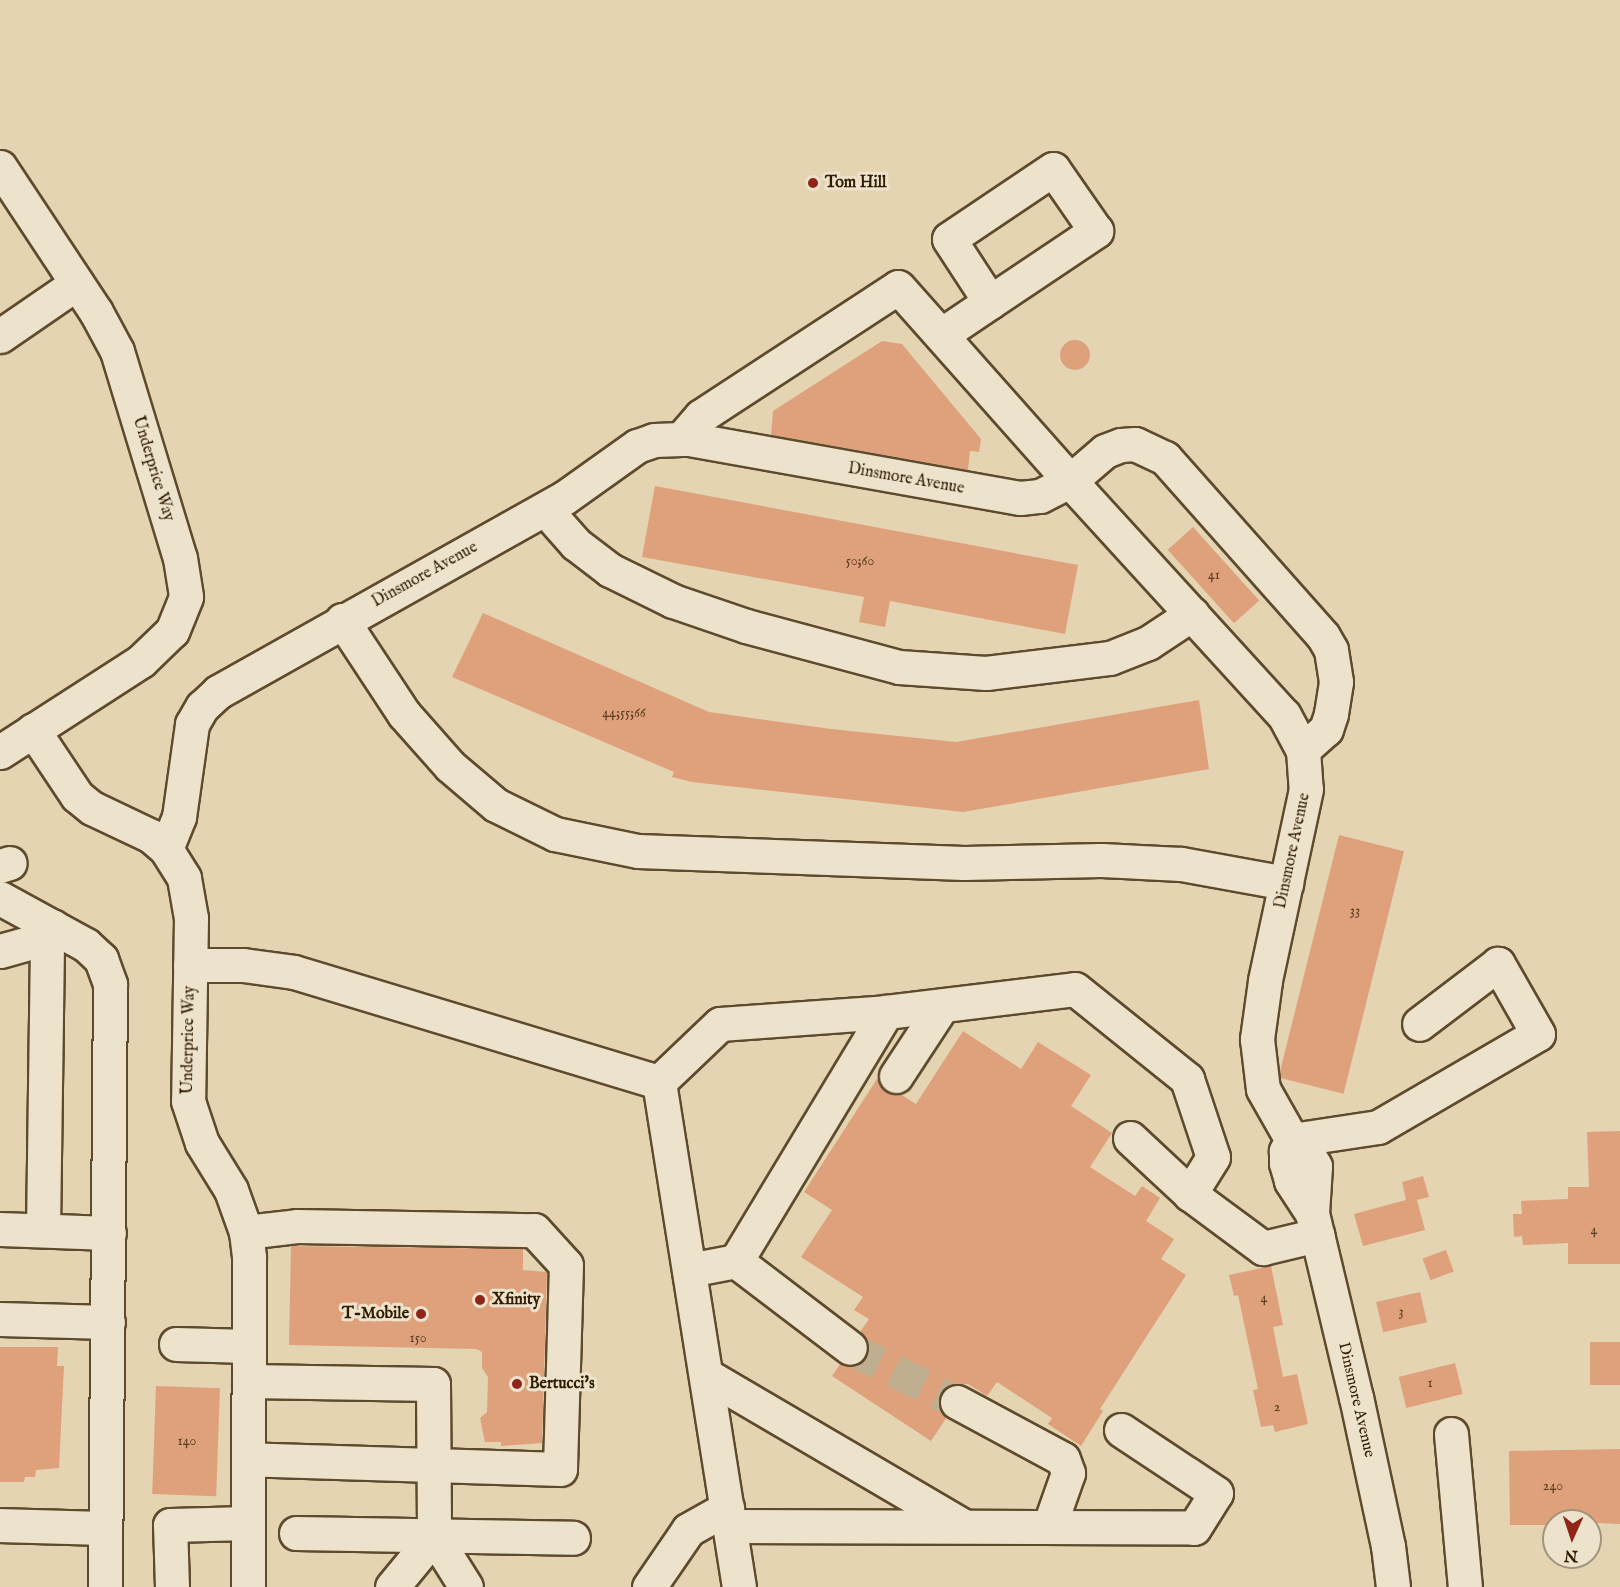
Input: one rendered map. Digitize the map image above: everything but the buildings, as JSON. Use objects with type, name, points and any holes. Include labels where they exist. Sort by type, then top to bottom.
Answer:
[{"type":"street","name":"Underprice Way","points":[[0,167],[77,283],[117,351],[180,558],[186,597],[181,615],[161,644],[0,752]]},
{"type":"street","points":[[0,336],[77,283]]},
{"type":"street","points":[[681,439],[701,416],[898,287],[1070,481],[1106,451],[1121,445],[1135,444],[1165,458],[1323,636],[1331,650],[1335,674],[1331,714],[1326,729],[1303,750]]},
{"type":"street","points":[[941,335],[990,302]]},
{"type":"street","name":"Dinsmore Avenue","points":[[166,849],[179,817],[192,724],[202,707],[240,677],[544,510],[638,446],[654,440],[681,439],[999,496],[1040,496],[1070,481],[1284,715],[1303,750],[1306,789],[1260,1011],[1257,1063],[1270,1108],[1292,1140],[1303,1146],[1315,1166],[1315,1224],[1366,1443],[1393,1587]]},
{"type":"street","points":[[544,510],[560,528],[601,564],[674,601],[746,626],[899,667],[986,673],[1110,658],[1148,643],[1192,614]]},
{"type":"street","points":[[342,620],[404,714],[450,766],[496,805],[555,834],[638,851],[964,863],[1101,860],[1181,864],[1286,884]]},
{"type":"street","name":"Underprice Way","points":[[33,730],[77,796],[92,808],[151,836],[166,849],[184,878],[189,900],[188,1101],[193,1122],[231,1190],[246,1232],[249,1346],[248,1587]]},
{"type":"street","points":[[0,898],[50,932],[86,945],[101,959],[108,973],[109,1233],[105,1587]]},
{"type":"street","points":[[0,951],[50,932]]},
{"type":"street","points":[[43,1230],[50,932]]},
{"type":"street","points":[[1292,1140],[1378,1127],[1538,1034],[1498,964],[1419,1024]]},
{"type":"street","points":[[190,965],[243,965],[294,972],[659,1082]]},
{"type":"street","points":[[659,1082],[720,1024],[886,1012],[1075,989],[1187,1078],[1213,1156],[1190,1194]]},
{"type":"street","points":[[896,1077],[942,1006]]},
{"type":"street","points":[[689,1270],[736,1261],[886,1012]]},
{"type":"street","points":[[659,1082],[739,1587]]},
{"type":"street","points":[[1130,1138],[1190,1194],[1263,1248],[1315,1224]]},
{"type":"street","points":[[246,1232],[297,1226],[534,1230],[566,1265],[560,1469],[249,1459]]},
{"type":"street","points":[[0,1229],[109,1233]]},
{"type":"street","points":[[736,1261],[850,1348]]},
{"type":"street","points":[[0,1319],[108,1323]]},
{"type":"street","points":[[176,1344],[249,1346]]},
{"type":"street","points":[[706,1375],[964,1527]]},
{"type":"street","points":[[249,1381],[433,1384],[434,1536],[466,1587]]},
{"type":"street","points":[[957,1402],[1063,1459],[1068,1473],[1049,1527]]},
{"type":"street","points":[[649,1587],[688,1530],[728,1517],[964,1527],[1194,1528],[1216,1493],[1121,1430]]},
{"type":"street","points":[[1451,1434],[1465,1587]]},
{"type":"street","points":[[172,1587],[170,1525],[248,1523]]},
{"type":"street","points":[[0,1524],[105,1528]]},
{"type":"street","points":[[296,1533],[573,1539]]},
{"type":"street","points":[[392,1587],[434,1536]]},
{"type":"tunnel","points":[[850,1348],[957,1402]]},
{"type":"place","name":"Tom Hill","points":[[813,183]]},
{"type":"place","name":"Xfinity","points":[[480,1300]]},
{"type":"place","name":"T-Mobile","points":[[421,1314]]},
{"type":"place","name":"Bertucci's","points":[[517,1384]]}]
